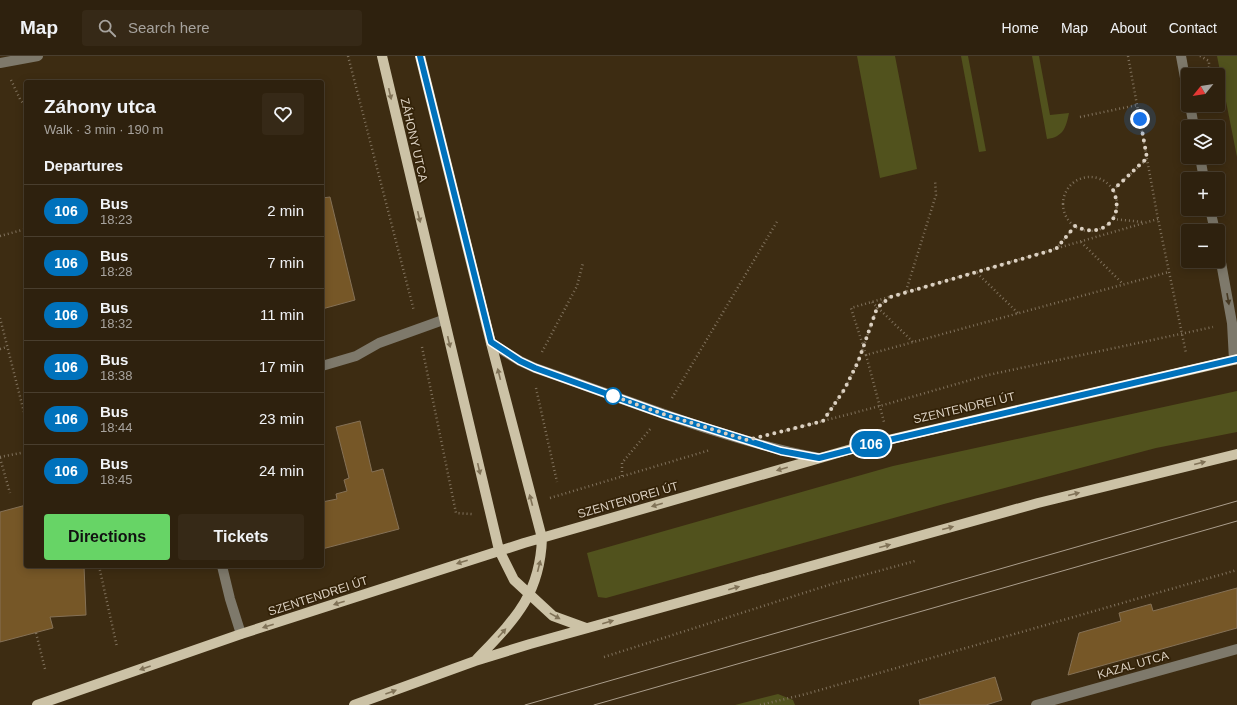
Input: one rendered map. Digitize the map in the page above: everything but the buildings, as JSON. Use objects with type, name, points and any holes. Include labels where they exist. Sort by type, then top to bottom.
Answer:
[{"type":"main road","name":"ZÁHONY UTCA","points":[[382,56],[490,515],[500,550],[514,580],[553,616],[586,628]]},
{"type":"main road","points":[[420,56],[491,342],[542,538],[541,560],[530,594],[517,615],[475,661]]},
{"type":"main road","name":"SZENTENDREI ÚT","points":[[38,705],[241,634],[500,550],[819,458],[889,440],[1236,359]]},
{"type":"main road","points":[[354,705],[475,661],[586,628],[1038,503],[1237,454]]},
{"type":"street","points":[[0,63],[38,56]]},
{"type":"street","points":[[1181,56],[1183,68]]},
{"type":"street","points":[[1222,268],[1232,323],[1236,359]]},
{"type":"street","points":[[324,365],[356,356],[379,343],[444,320]]},
{"type":"street","points":[[491,342],[520,361],[535,368],[663,414],[781,451],[819,458]]},
{"type":"street","points":[[222,568],[241,634]]},
{"type":"street","name":"KAZAL UTCA","points":[[1036,705],[1237,649]]},
{"type":"path","points":[[348,56],[418,330],[456,513],[490,515]]},
{"type":"path","points":[[1128,56],[1158,219],[1183,334],[1189,369]]},
{"type":"path","points":[[1198,56],[1209,61],[1209,67],[1208,68]]},
{"type":"path","points":[[11,80],[24,104]]},
{"type":"path","points":[[1080,117],[1138,105]]},
{"type":"path","points":[[1113,190],[1147,158]]},
{"type":"path","points":[[1083,178],[1100,178],[1113,190],[1117,205],[1113,218],[1107,226],[1099,230],[1083,230],[1068,220],[1063,204],[1066,191],[1075,182],[1083,178]]},
{"type":"path","points":[[906,292],[936,195],[935,180]]},
{"type":"path","points":[[1113,218],[1144,222]]},
{"type":"path","points":[[889,440],[866,355],[851,308],[1158,219]]},
{"type":"path","points":[[672,400],[778,220]]},
{"type":"path","points":[[1056,249],[1075,226]]},
{"type":"path","points":[[0,236],[24,230]]},
{"type":"path","points":[[1081,242],[1122,284]]},
{"type":"path","points":[[977,272],[1019,314]]},
{"type":"path","points":[[866,355],[1169,272]]},
{"type":"path","points":[[823,421],[844,390],[858,362],[877,308],[890,297]]},
{"type":"path","points":[[872,302],[913,342]]},
{"type":"path","points":[[0,318],[24,412]]},
{"type":"path","points":[[781,432],[880,406],[988,375],[1232,323]]},
{"type":"path","points":[[0,349],[7,347]]},
{"type":"path","points":[[534,350],[548,356]]},
{"type":"path","points":[[665,397],[679,402]]},
{"type":"path","points":[[622,476],[622,463],[663,414]]},
{"type":"path","points":[[532,503],[718,448]]},
{"type":"path","points":[[10,493],[0,458],[24,452]]},
{"type":"path","points":[[604,657],[915,560]]},
{"type":"path","points":[[99,568],[117,647]]},
{"type":"path","points":[[760,705],[806,694],[1237,570]]},
{"type":"path","points":[[36,633],[45,669]]},
{"type":"shaded area","points":[[857,56],[895,56],[917,169],[880,178]]},
{"type":"shaded area","points":[[961,56],[968,56],[986,151],[979,152]]},
{"type":"shaded area","points":[[1032,56],[1039,56],[1050,115],[1069,113],[1067,123],[1063,131],[1052,138],[1047,139]]},
{"type":"shaded area","points":[[1217,56],[1237,56],[1237,157],[1225,96],[1225,68],[1219,68]]},
{"type":"shaded area","points":[[1237,391],[1237,432],[1156,448],[944,504],[606,598],[598,597],[587,553],[893,466]]},
{"type":"shaded area","points":[[778,694],[793,700],[795,705],[735,705]]},
{"type":"tram line","points":[[525,705],[1237,501]]},
{"type":"tram line","points":[[594,705],[1237,521]]},
{"type":"bus line","name":"106","points":[[420,56],[491,342],[520,361],[535,368],[663,414],[781,451],[819,458],[862,446],[1237,359]]},
{"type":"route","points":[[613,396],[608,394],[663,414],[747,440],[823,421],[844,390],[858,362],[877,308],[890,297],[1056,249],[1075,226],[1083,230],[1091,231],[1099,230],[1107,226],[1116,212],[1116,197],[1113,190],[1147,158],[1140,119]]}]
